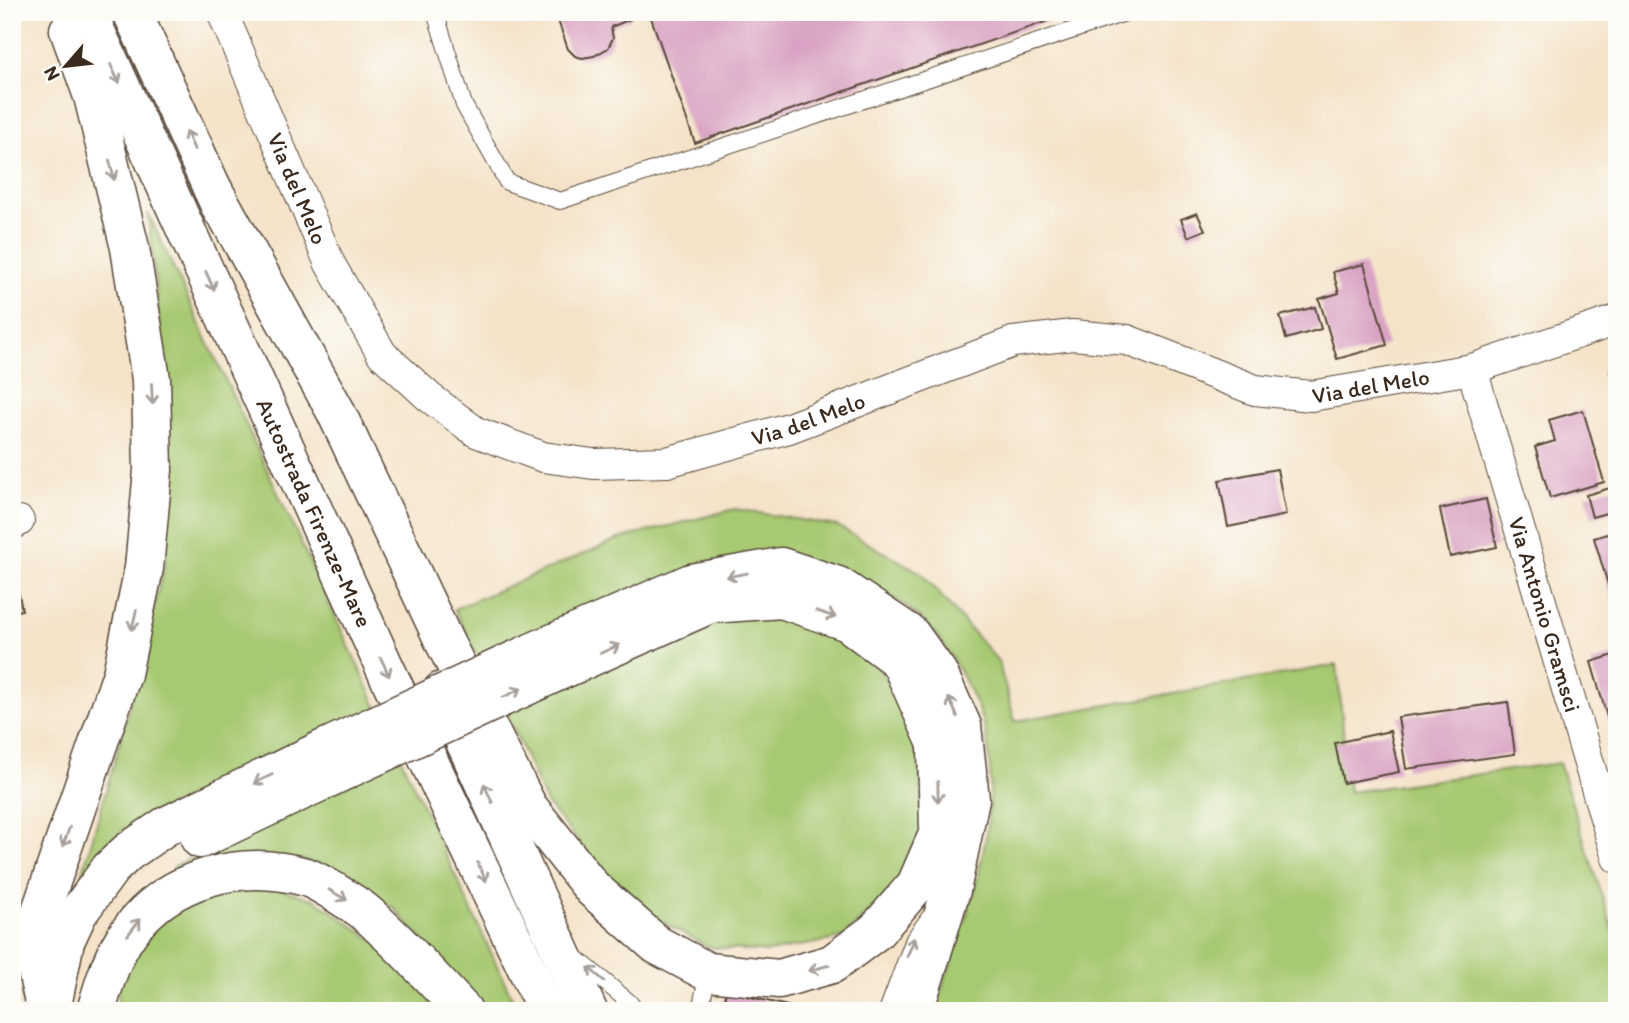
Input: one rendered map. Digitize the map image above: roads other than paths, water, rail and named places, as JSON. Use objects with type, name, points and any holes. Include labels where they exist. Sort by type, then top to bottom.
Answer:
[{"type":"highway","points":[[48,1011],[35,962],[40,914],[124,662],[147,547],[153,427],[145,332],[120,199],[90,85],[61,12]]},
{"type":"highway","name":"Autostrada Firenze-Mare","points":[[87,12],[384,666],[547,1011]]},
{"type":"highway","name":"Autostrada Firenze-Mare","points":[[132,12],[587,1011]]},
{"type":"highway","points":[[212,188],[335,410],[444,643],[528,807],[593,889],[657,944],[708,972],[779,979],[832,964],[876,931],[916,885],[939,832],[937,744],[900,661],[848,622],[782,599],[710,604],[540,664]]},
{"type":"highway","points":[[48,1011],[65,941],[78,913],[97,885],[119,860],[166,826],[331,761],[540,664],[691,583],[781,567],[838,586],[910,634],[938,673],[962,726],[970,799],[951,890],[914,1011]]},
{"type":"highway","points":[[88,1011],[86,968],[115,903],[138,876],[152,864],[331,761]]},
{"type":"highway","points":[[96,1011],[116,953],[142,916],[175,890],[193,881],[249,869],[307,877],[363,910],[408,952],[463,1011]]},
{"type":"street","name":"Via del Melo","points":[[222,12],[330,264],[382,354],[429,397],[476,432],[543,457],[593,464],[667,462],[789,428],[1013,342],[1073,335],[1126,340],[1255,390],[1311,396],[1472,369],[1617,320]]},
{"type":"street","name":"Via Antonio Gramsci","points":[[1472,369],[1617,858]]},
{"type":"lane","points":[[435,12],[464,105],[507,182],[560,201],[1128,12]]},
{"type":"lane","points":[[887,1011],[914,939],[951,890]]},
{"type":"lane","points":[[554,938],[636,1011]]},
{"type":"lane","points":[[700,1011],[708,972]]}]
